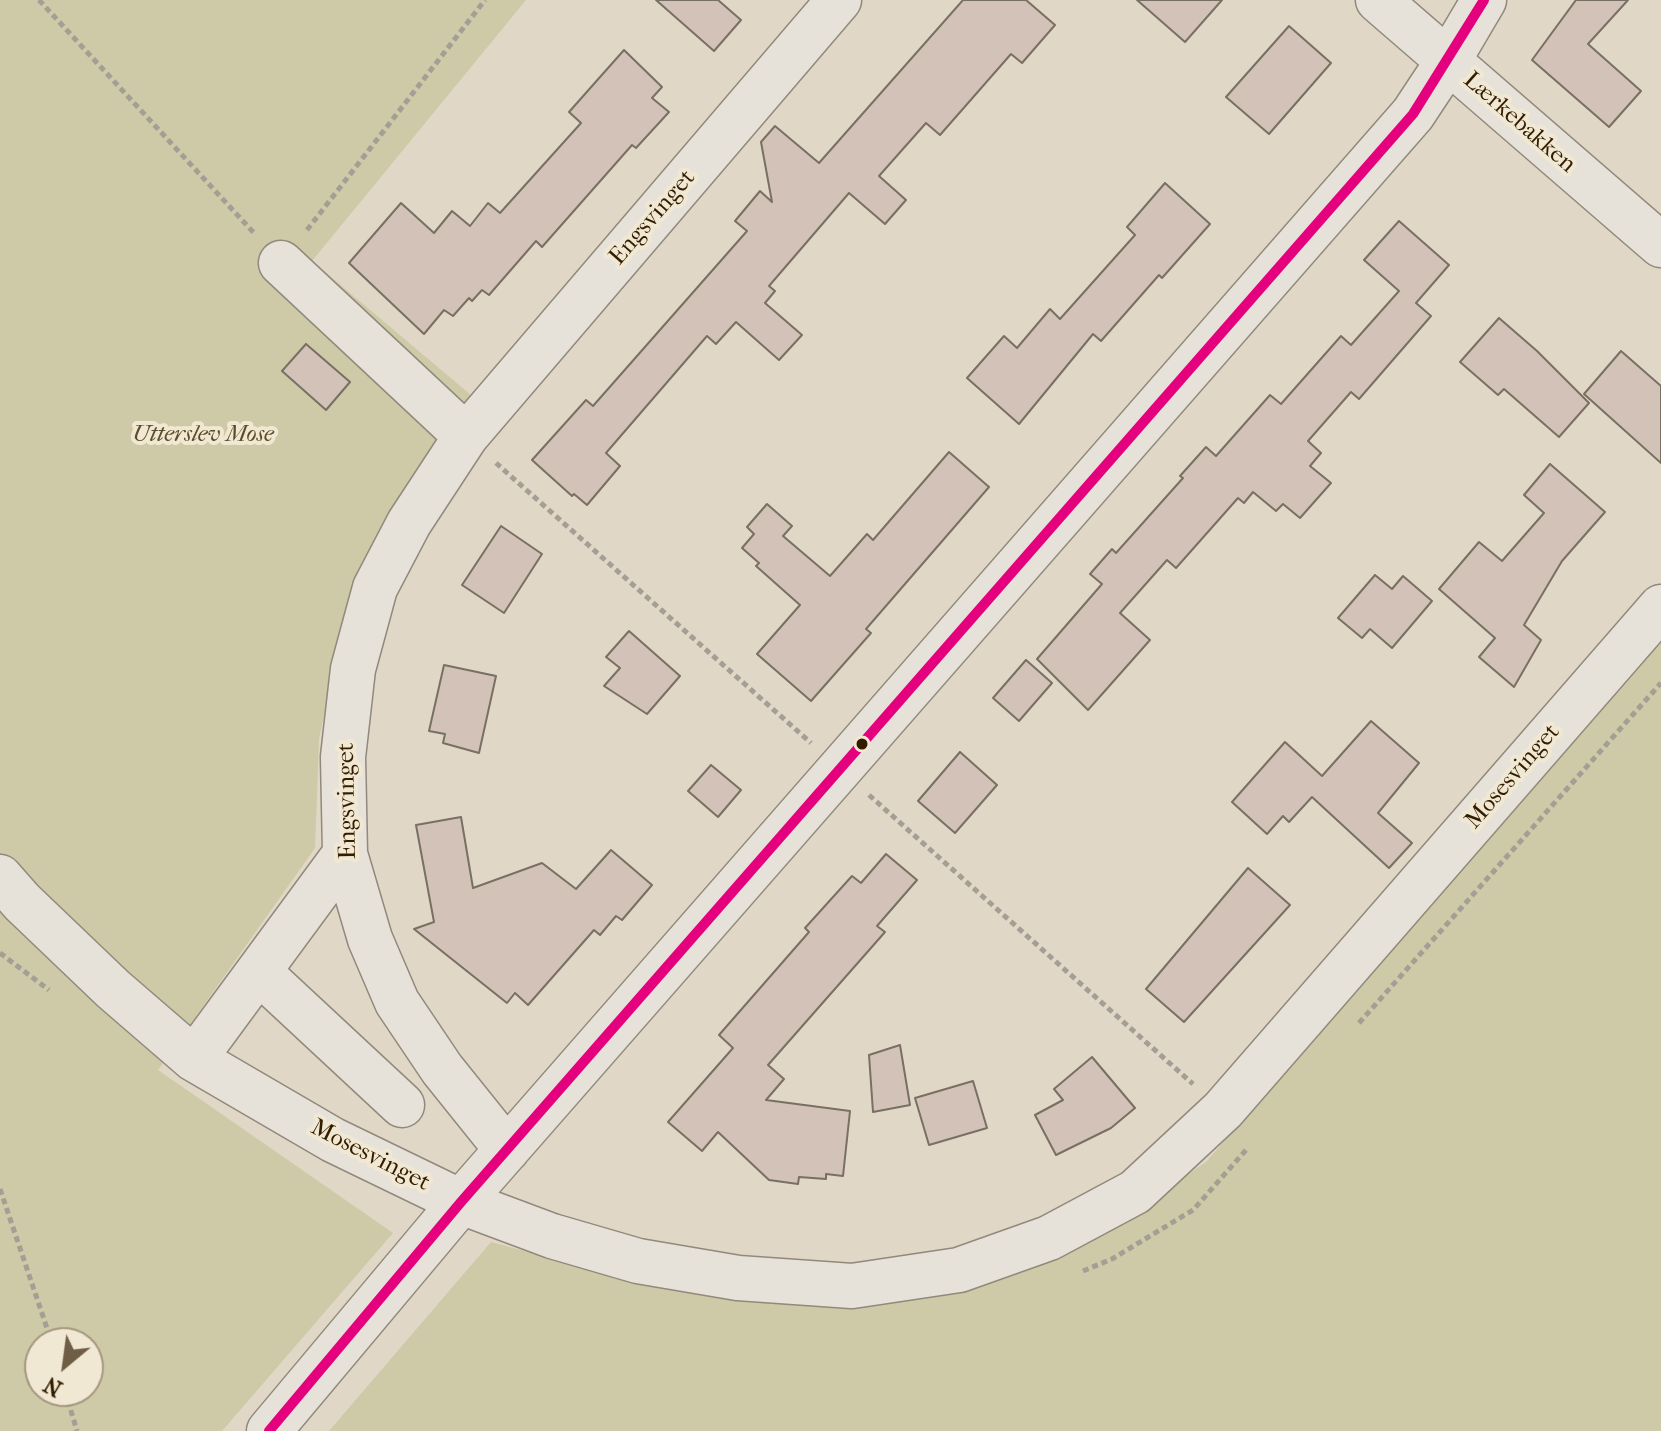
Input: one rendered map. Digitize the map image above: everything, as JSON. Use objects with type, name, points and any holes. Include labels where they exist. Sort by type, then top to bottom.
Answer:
[{"type":"street","name":"Engsvinget","points":[[507,1150],[442,1069],[397,1002],[370,939],[345,854],[343,757],[353,669],[375,588],[409,523],[466,436],[839,0]]},
{"type":"street","name":"Lærkebakken","points":[[1378,0],[1661,245]]},
{"type":"street","points":[[269,1431],[461,1202],[1413,114],[1484,0]]},
{"type":"street","points":[[281,263],[466,436]]},
{"type":"street","name":"Mosesvinget","points":[[0,877],[101,978],[194,1059],[333,1140],[461,1202],[552,1236],[638,1261],[738,1278],[852,1286],[959,1270],[1049,1238],[1135,1192],[1223,1110],[1661,607]]},
{"type":"street","points":[[194,1059],[345,854]]},
{"type":"street","points":[[259,972],[402,1105]]},
{"type":"path","points":[[39,0],[281,263],[485,0]]},
{"type":"path","points":[[1357,1025],[1661,683]]},
{"type":"path","points":[[0,953],[59,998]]},
{"type":"path","points":[[1082,1271],[1112,1259],[1193,1210],[1253,1143]]},
{"type":"path","points":[[0,1189],[47,1327]]},
{"type":"path","points":[[70,1407],[77,1431]]},
{"type":"green space","name":"Utterslev Mose","points":[[0,0],[526,0],[312,261],[472,396],[383,526],[341,634],[319,739],[315,848],[158,1070],[393,1233],[222,1431],[0,1431]]},
{"type":"green space","points":[[1661,639],[1661,1431],[329,1431],[491,1242],[651,1285],[928,1295],[1021,1273],[1101,1234],[1206,1162]]},
{"type":"building","points":[[656,0],[718,0],[741,20],[714,51]]},
{"type":"building","points":[[963,0],[1026,0],[1055,25],[1022,63],[1011,54],[940,135],[926,123],[879,176],[906,200],[885,224],[849,193],[769,286],[775,291],[765,303],[802,335],[779,360],[736,322],[716,344],[707,336],[606,453],[620,466],[587,505],[574,494],[572,496],[532,460],[586,400],[593,406],[747,231],[735,221],[760,191],[772,202],[761,142],[775,126],[819,163]]},
{"type":"building","points":[[1137,0],[1222,0],[1185,42]]},
{"type":"building","points":[[1576,0],[1628,0],[1588,44],[1641,91],[1609,127],[1532,60]]},
{"type":"building","points":[[1289,26],[1331,63],[1269,134],[1226,97]]},
{"type":"building","points":[[624,50],[662,87],[652,98],[669,112],[636,148],[632,145],[542,247],[536,241],[489,295],[482,290],[472,301],[469,298],[453,316],[444,310],[424,334],[349,263],[401,203],[434,233],[452,211],[470,226],[488,203],[500,213],[581,123],[569,112]]},
{"type":"building","points":[[1165,183],[1210,224],[1162,278],[1159,275],[1101,341],[1093,334],[1019,424],[967,378],[1004,336],[1017,348],[1050,309],[1060,319],[1135,235],[1127,227]]},
{"type":"building","points":[[1399,221],[1449,265],[1416,303],[1431,316],[1359,399],[1351,392],[1308,441],[1321,453],[1310,466],[1331,483],[1300,518],[1283,504],[1276,511],[1253,492],[1244,503],[1238,498],[1176,568],[1167,560],[1120,613],[1150,640],[1088,710],[1037,659],[1102,584],[1090,574],[1112,549],[1116,553],[1183,478],[1180,476],[1206,447],[1216,456],[1270,395],[1281,404],[1341,336],[1351,345],[1399,291],[1364,260]]},
{"type":"building","points":[[1499,318],[1589,403],[1559,437],[1504,389],[1498,395],[1460,362]]},
{"type":"building","points":[[306,344],[350,382],[326,410],[282,371]]},
{"type":"building","points":[[1621,351],[1661,386],[1661,463],[1584,394]]},
{"type":"building","points":[[949,452],[989,487],[866,629],[871,633],[811,701],[757,654],[800,605],[756,566],[759,563],[742,548],[754,534],[747,527],[767,504],[792,526],[783,536],[830,576],[867,534],[873,540]]},
{"type":"building","points":[[1550,464],[1605,512],[1562,561],[1524,625],[1541,640],[1514,687],[1479,657],[1495,638],[1439,589],[1479,542],[1502,561],[1544,513],[1524,495]]},
{"type":"building","points":[[501,526],[542,554],[504,613],[462,585]]},
{"type":"building","points":[[1375,575],[1392,589],[1403,576],[1432,601],[1392,648],[1370,629],[1362,638],[1338,618]]},
{"type":"building","points":[[629,631],[680,676],[647,714],[604,686],[620,668],[606,657]]},
{"type":"building","points":[[1026,660],[1052,683],[1019,721],[993,698]]},
{"type":"building","points":[[444,665],[496,676],[479,753],[443,743],[445,734],[429,731]]},
{"type":"building","points":[[1371,721],[1419,763],[1378,813],[1412,843],[1389,868],[1312,797],[1289,822],[1283,816],[1267,834],[1232,802],[1285,742],[1322,776]]},
{"type":"building","points":[[960,752],[997,785],[955,833],[918,801]]},
{"type":"building","points":[[711,765],[741,790],[718,817],[688,791]]},
{"type":"building","points":[[461,817],[473,888],[542,863],[576,889],[611,850],[652,885],[622,920],[616,916],[600,935],[594,930],[528,1005],[515,993],[507,1003],[414,929],[434,922],[416,825]]},
{"type":"building","points":[[886,854],[917,880],[877,926],[885,932],[768,1065],[784,1079],[766,1100],[850,1111],[843,1176],[826,1174],[826,1179],[799,1177],[798,1184],[769,1180],[718,1132],[702,1151],[668,1122],[733,1048],[719,1035],[809,932],[805,928],[852,876],[861,883]]},
{"type":"building","points":[[1248,868],[1290,905],[1184,1022],[1146,989]]},
{"type":"building","points":[[900,1045],[910,1105],[873,1112],[869,1055]]},
{"type":"building","points":[[1092,1057],[1135,1108],[1111,1128],[1056,1155],[1035,1115],[1063,1100],[1054,1089]]},
{"type":"building","points":[[973,1081],[987,1128],[929,1145],[915,1098]]},
{"type":"transit line","points":[[269,1431],[461,1202],[1413,114],[1484,0]]}]
